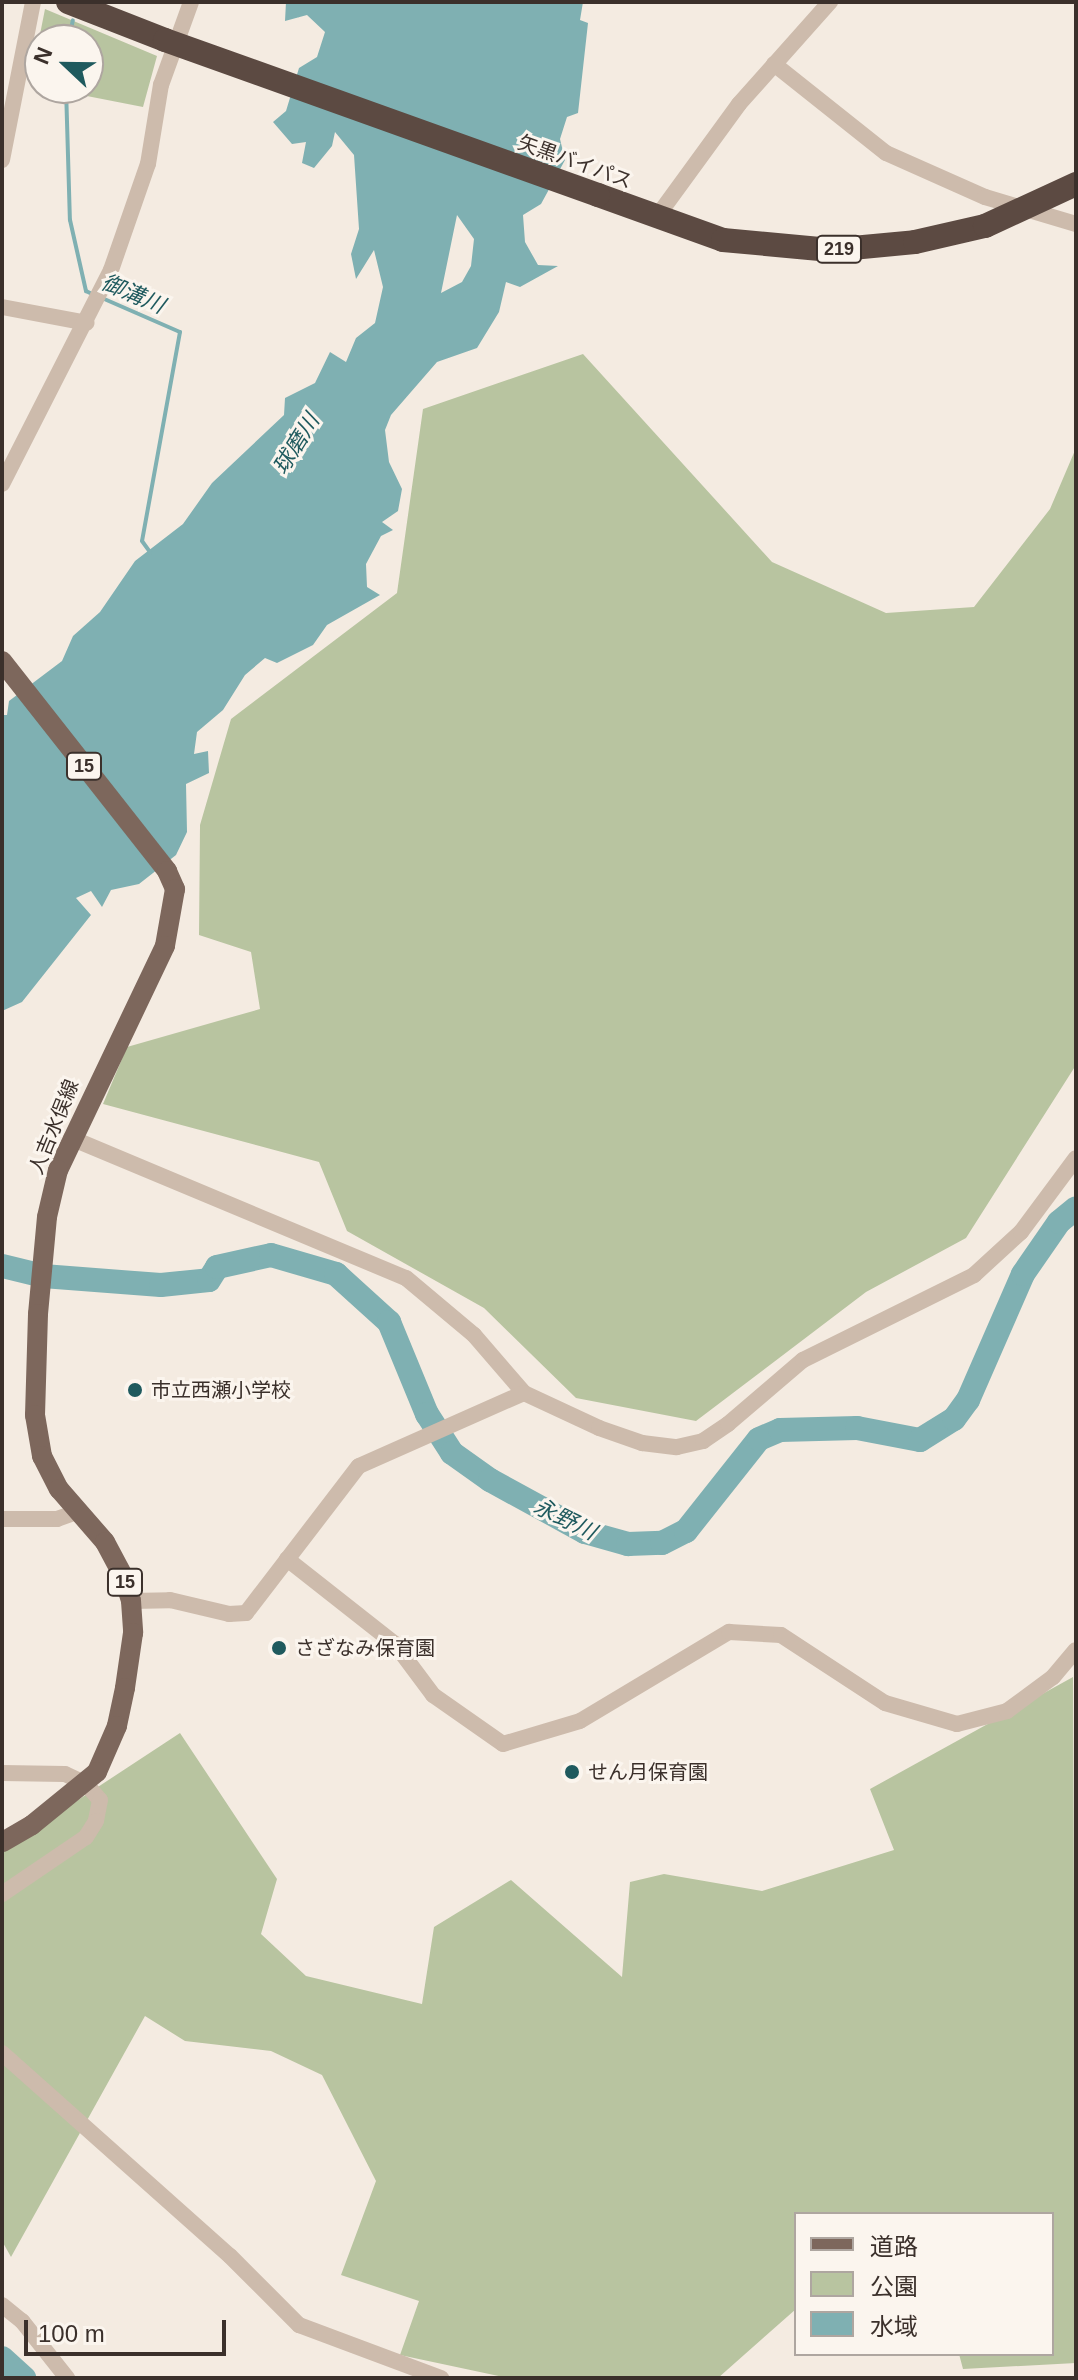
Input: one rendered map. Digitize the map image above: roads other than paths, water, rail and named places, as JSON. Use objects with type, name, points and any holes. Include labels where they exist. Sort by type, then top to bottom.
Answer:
[{"type":"highway","name":"矢黒バイパス","points":[[68,2],[165,40],[723,240],[831,250],[929,239],[985,226],[1076,184]]},
{"type":"main road","name":"人吉水俣線","points":[[2,661],[167,871],[175,889],[165,946],[58,1170],[44,1249],[40,1293],[35,1415],[42,1456],[76,1512],[105,1542],[131,1601],[133,1633],[117,1726],[97,1772],[86,1784],[2,1842]]},
{"type":"street","points":[[2,160],[9,90],[33,2]]},
{"type":"street","points":[[2,484],[87,323],[148,164],[161,85],[191,2]]},
{"type":"street","points":[[656,218],[774,64],[830,2]]},
{"type":"street","points":[[774,64],[886,153],[985,197],[1029,206],[1076,224]]},
{"type":"street","points":[[2,307],[87,323]]},
{"type":"street","points":[[71,1138],[289,1227],[341,1254],[378,1264],[433,1298],[504,1366],[524,1393],[642,1443],[677,1447],[703,1441],[803,1360],[974,1275],[1021,1232],[1076,1158]]},
{"type":"street","points":[[131,1601],[170,1600],[229,1614],[246,1613],[359,1466],[524,1393]]},
{"type":"street","points":[[2,1519],[57,1519],[76,1512]]},
{"type":"street","points":[[287,1559],[395,1644],[433,1695],[503,1744],[580,1721],[729,1632],[781,1635],[885,1703],[957,1724],[1007,1711],[1053,1677],[1076,1650]]},
{"type":"street","points":[[2,1773],[65,1774],[86,1784],[100,1800],[86,1837],[2,1894]]},
{"type":"street","points":[[2,2053],[230,2256],[299,2325],[441,2378]]},
{"type":"street","points":[[2,2305],[22,2321],[67,2378]]},
{"type":"water","name":"球磨川","points":[[286,2],[583,2],[580,20],[588,23],[578,113],[567,117],[560,139],[565,160],[541,204],[523,215],[525,242],[538,265],[558,266],[520,287],[506,282],[499,312],[477,348],[437,362],[391,415],[385,430],[389,462],[402,489],[398,511],[382,522],[393,530],[381,536],[366,564],[367,587],[380,595],[327,625],[313,645],[277,663],[265,658],[245,675],[223,710],[197,732],[194,754],[208,751],[209,773],[186,784],[187,832],[176,855],[139,884],[111,890],[102,907],[91,891],[76,898],[91,915],[22,1002],[2,1011],[2,715],[7,715],[9,701],[62,661],[73,636],[100,612],[135,561],[183,524],[212,483],[284,415],[285,398],[315,383],[330,352],[346,362],[356,338],[375,323],[383,287],[374,250],[356,279],[351,254],[359,229],[354,155],[335,132],[332,146],[314,168],[302,163],[306,142],[292,144],[273,122],[286,111],[299,68],[317,57],[325,32],[307,15],[285,21]],"holes":[[[457,215],[474,239],[471,266],[462,282],[441,293]]]},
{"type":"waterway","name":"御溝川","points":[[72,24],[73,20]]},
{"type":"waterway","name":"御溝川","points":[[66,104],[70,220],[86,291],[94,295]]},
{"type":"waterway","name":"御溝川","points":[[102,298],[180,332],[142,541],[150,552]]},
{"type":"waterway","name":"永野川","points":[[2,1266],[43,1276],[161,1285],[209,1280],[217,1267],[271,1255],[336,1274],[389,1322],[427,1414],[452,1453],[490,1480],[585,1532],[628,1544],[662,1543],[686,1531],[759,1439],[780,1430],[857,1428],[920,1440],[954,1419],[968,1400],[1023,1274],[1059,1222],[1076,1208]]},
{"type":"waterway","points":[[2,2358],[24,2378]]},
{"type":"place","name":"市立西瀬小学校","points":[[135,1390]]},
{"type":"place","name":"さざなみ保育園","points":[[279,1648]]},
{"type":"place","name":"せん月保育園","points":[[572,1772]]}]
